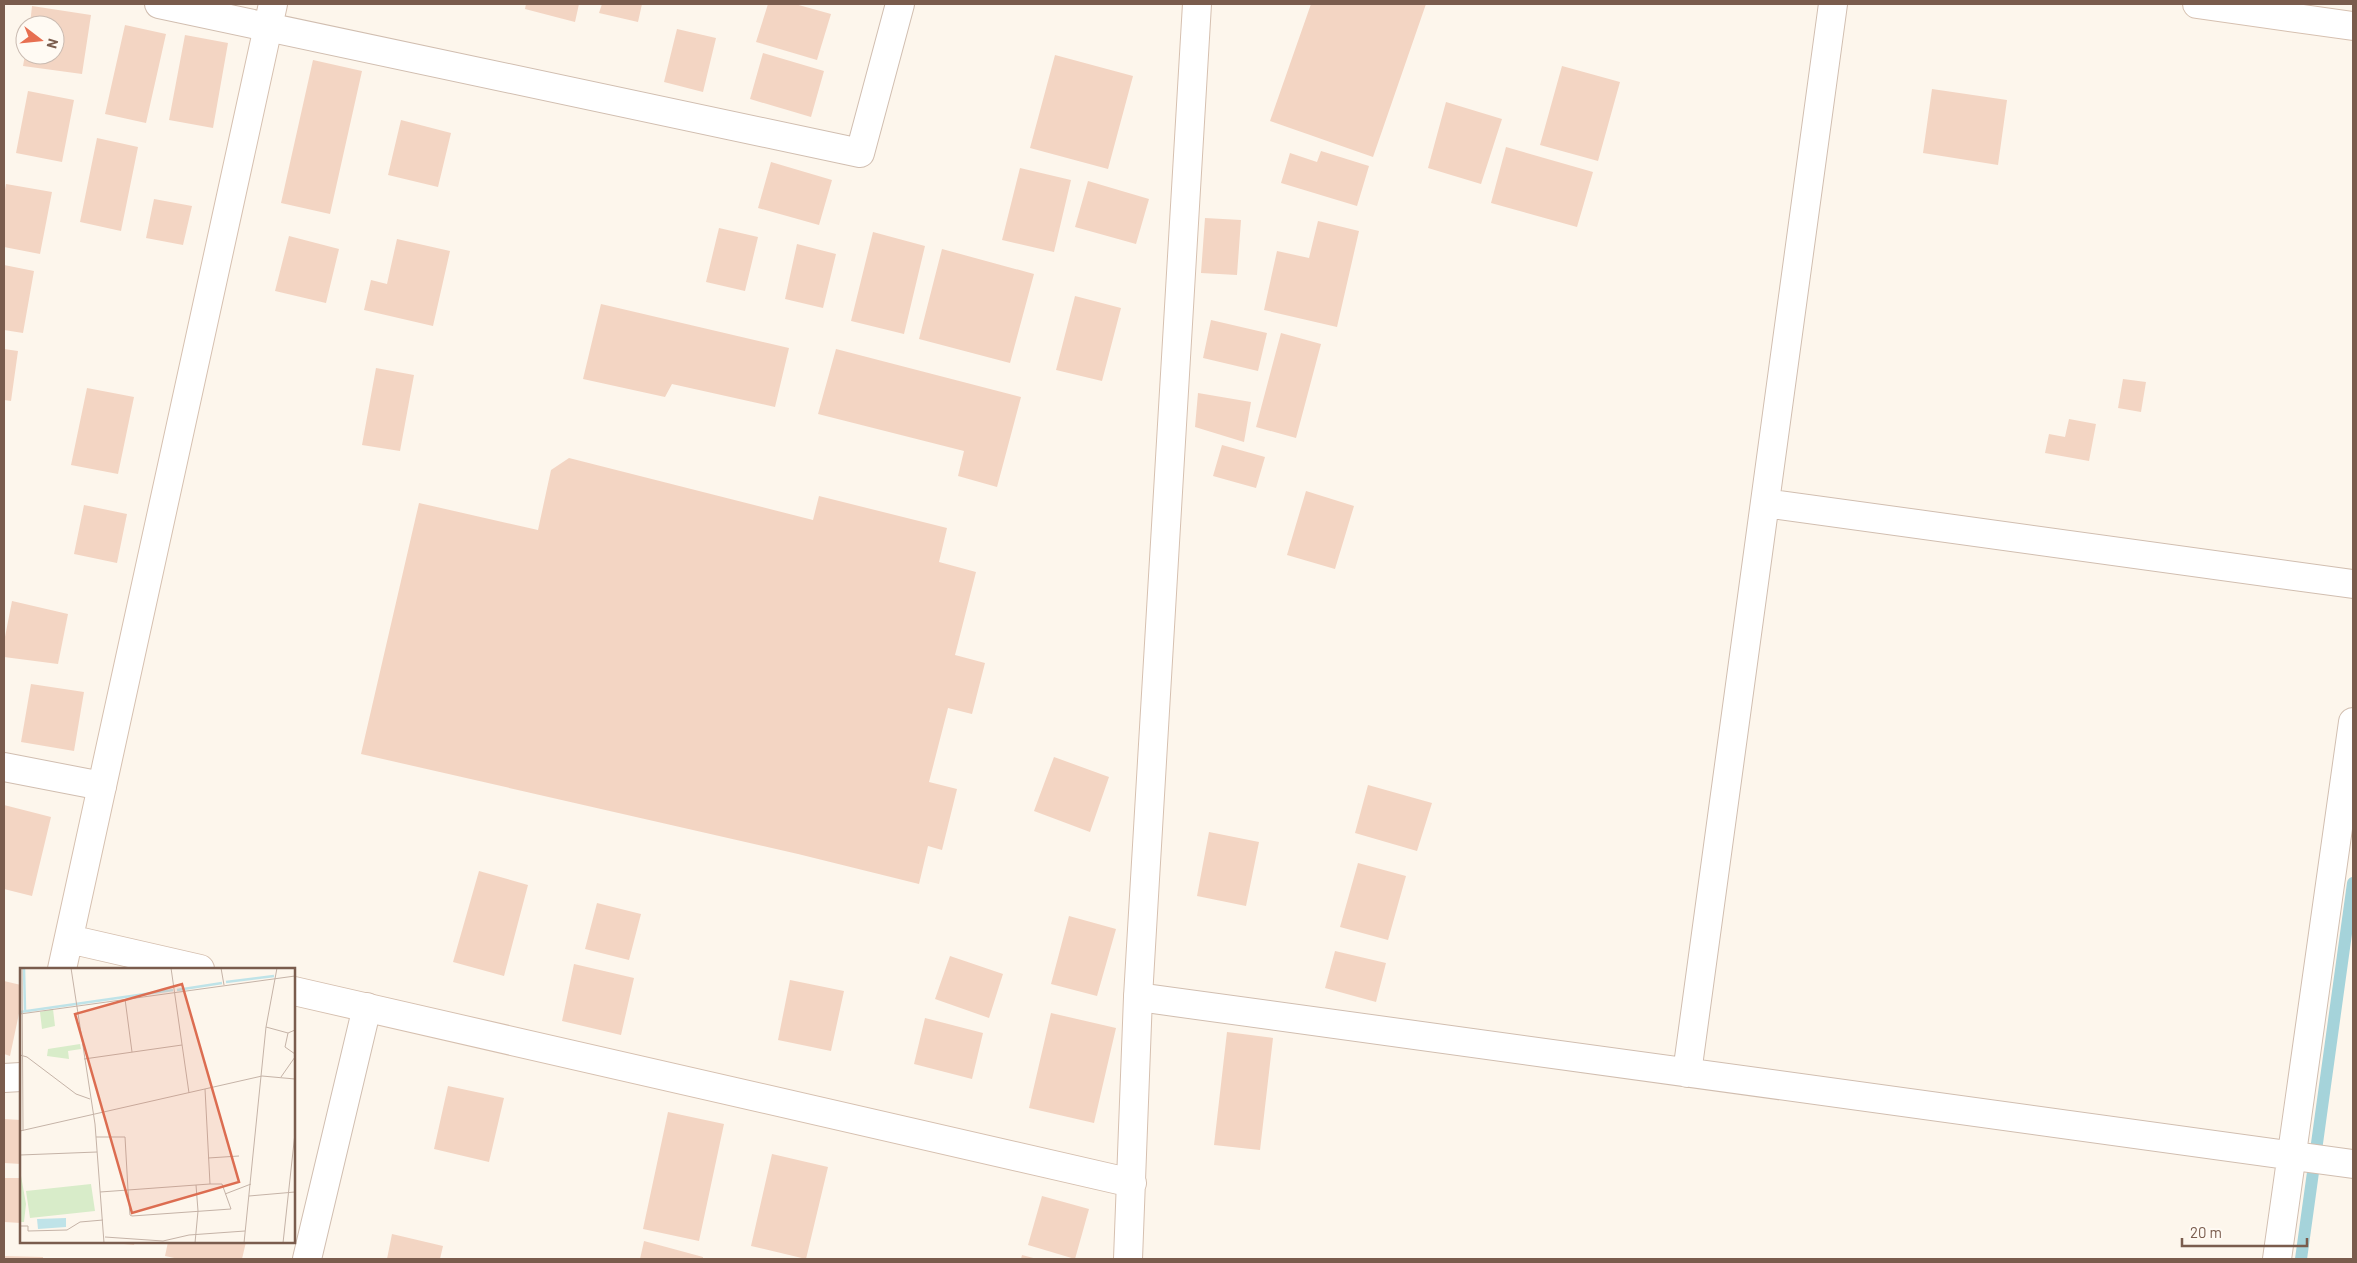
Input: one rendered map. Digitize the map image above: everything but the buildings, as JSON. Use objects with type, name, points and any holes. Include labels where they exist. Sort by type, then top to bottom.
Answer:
[{"type":"street","points":[[159,4],[271,16],[860,154],[900,4]]},
{"type":"street","points":[[1128,1259],[1138,997],[1197,4]]},
{"type":"street","points":[[1686,1073],[1832,4]]},
{"type":"street","points":[[2198,4],[2353,26]]},
{"type":"street","points":[[62,968],[271,16]]},
{"type":"street","points":[[1764,502],[2353,584]]},
{"type":"street","points":[[2277,1259],[2290,1156],[2353,722]]},
{"type":"street","points":[[4,767],[102,786]]},
{"type":"street","points":[[69,939],[196,968]]},
{"type":"street","points":[[295,991],[1132,1183]]},
{"type":"street","points":[[1138,997],[2353,1164]]},
{"type":"street","points":[[307,1259],[367,1008]]},
{"type":"street","points":[[4,1078],[20,1077]]},
{"type":"waterway","points":[[2301,1259],[2353,883]]}]
